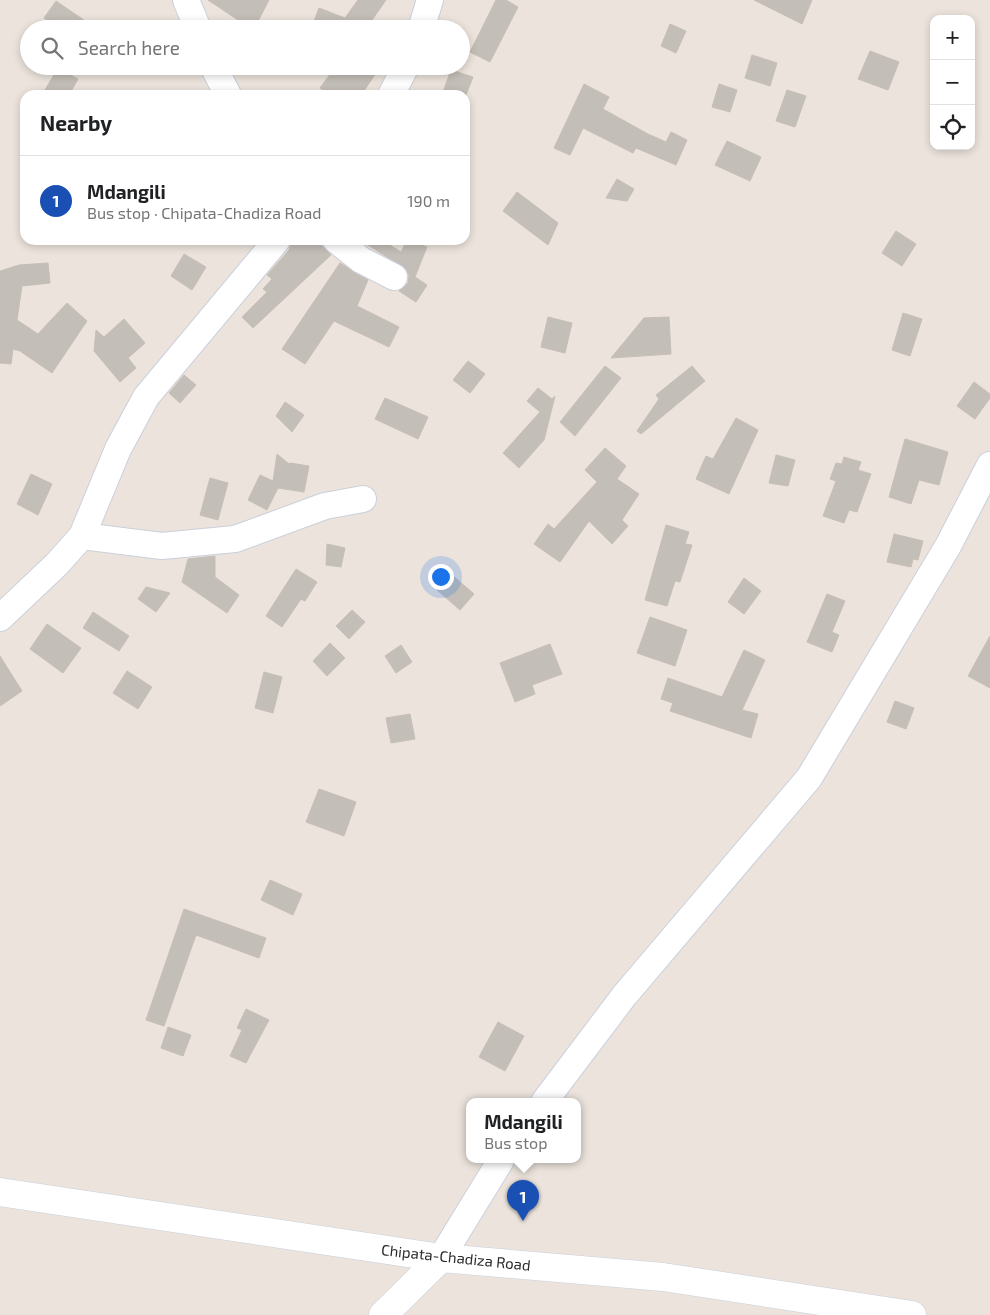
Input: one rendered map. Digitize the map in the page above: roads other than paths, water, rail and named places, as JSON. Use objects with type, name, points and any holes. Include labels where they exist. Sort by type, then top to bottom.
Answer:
[{"type":"main road","name":"Chipata-Chadiza Road","points":[[0,1192],[441,1258],[663,1277],[912,1315]]},
{"type":"main road","points":[[383,1315],[441,1258]]},
{"type":"street","points":[[186,0],[194,20]]},
{"type":"street","points":[[424,20],[430,0]]},
{"type":"street","points":[[218,75],[225,90]]},
{"type":"street","points":[[394,90],[401,75]]},
{"type":"street","points":[[0,618],[57,564],[82,536],[118,449],[146,397],[273,245]]},
{"type":"street","points":[[342,245],[361,260],[394,277]]},
{"type":"street","points":[[547,1098],[624,996],[809,778],[948,546],[990,465]]},
{"type":"street","points":[[82,536],[162,546],[235,539],[325,506],[363,499]]},
{"type":"street","points":[[441,1258],[499,1163]]},
{"type":"place","name":"Mdangili","points":[[523,1221]]}]
